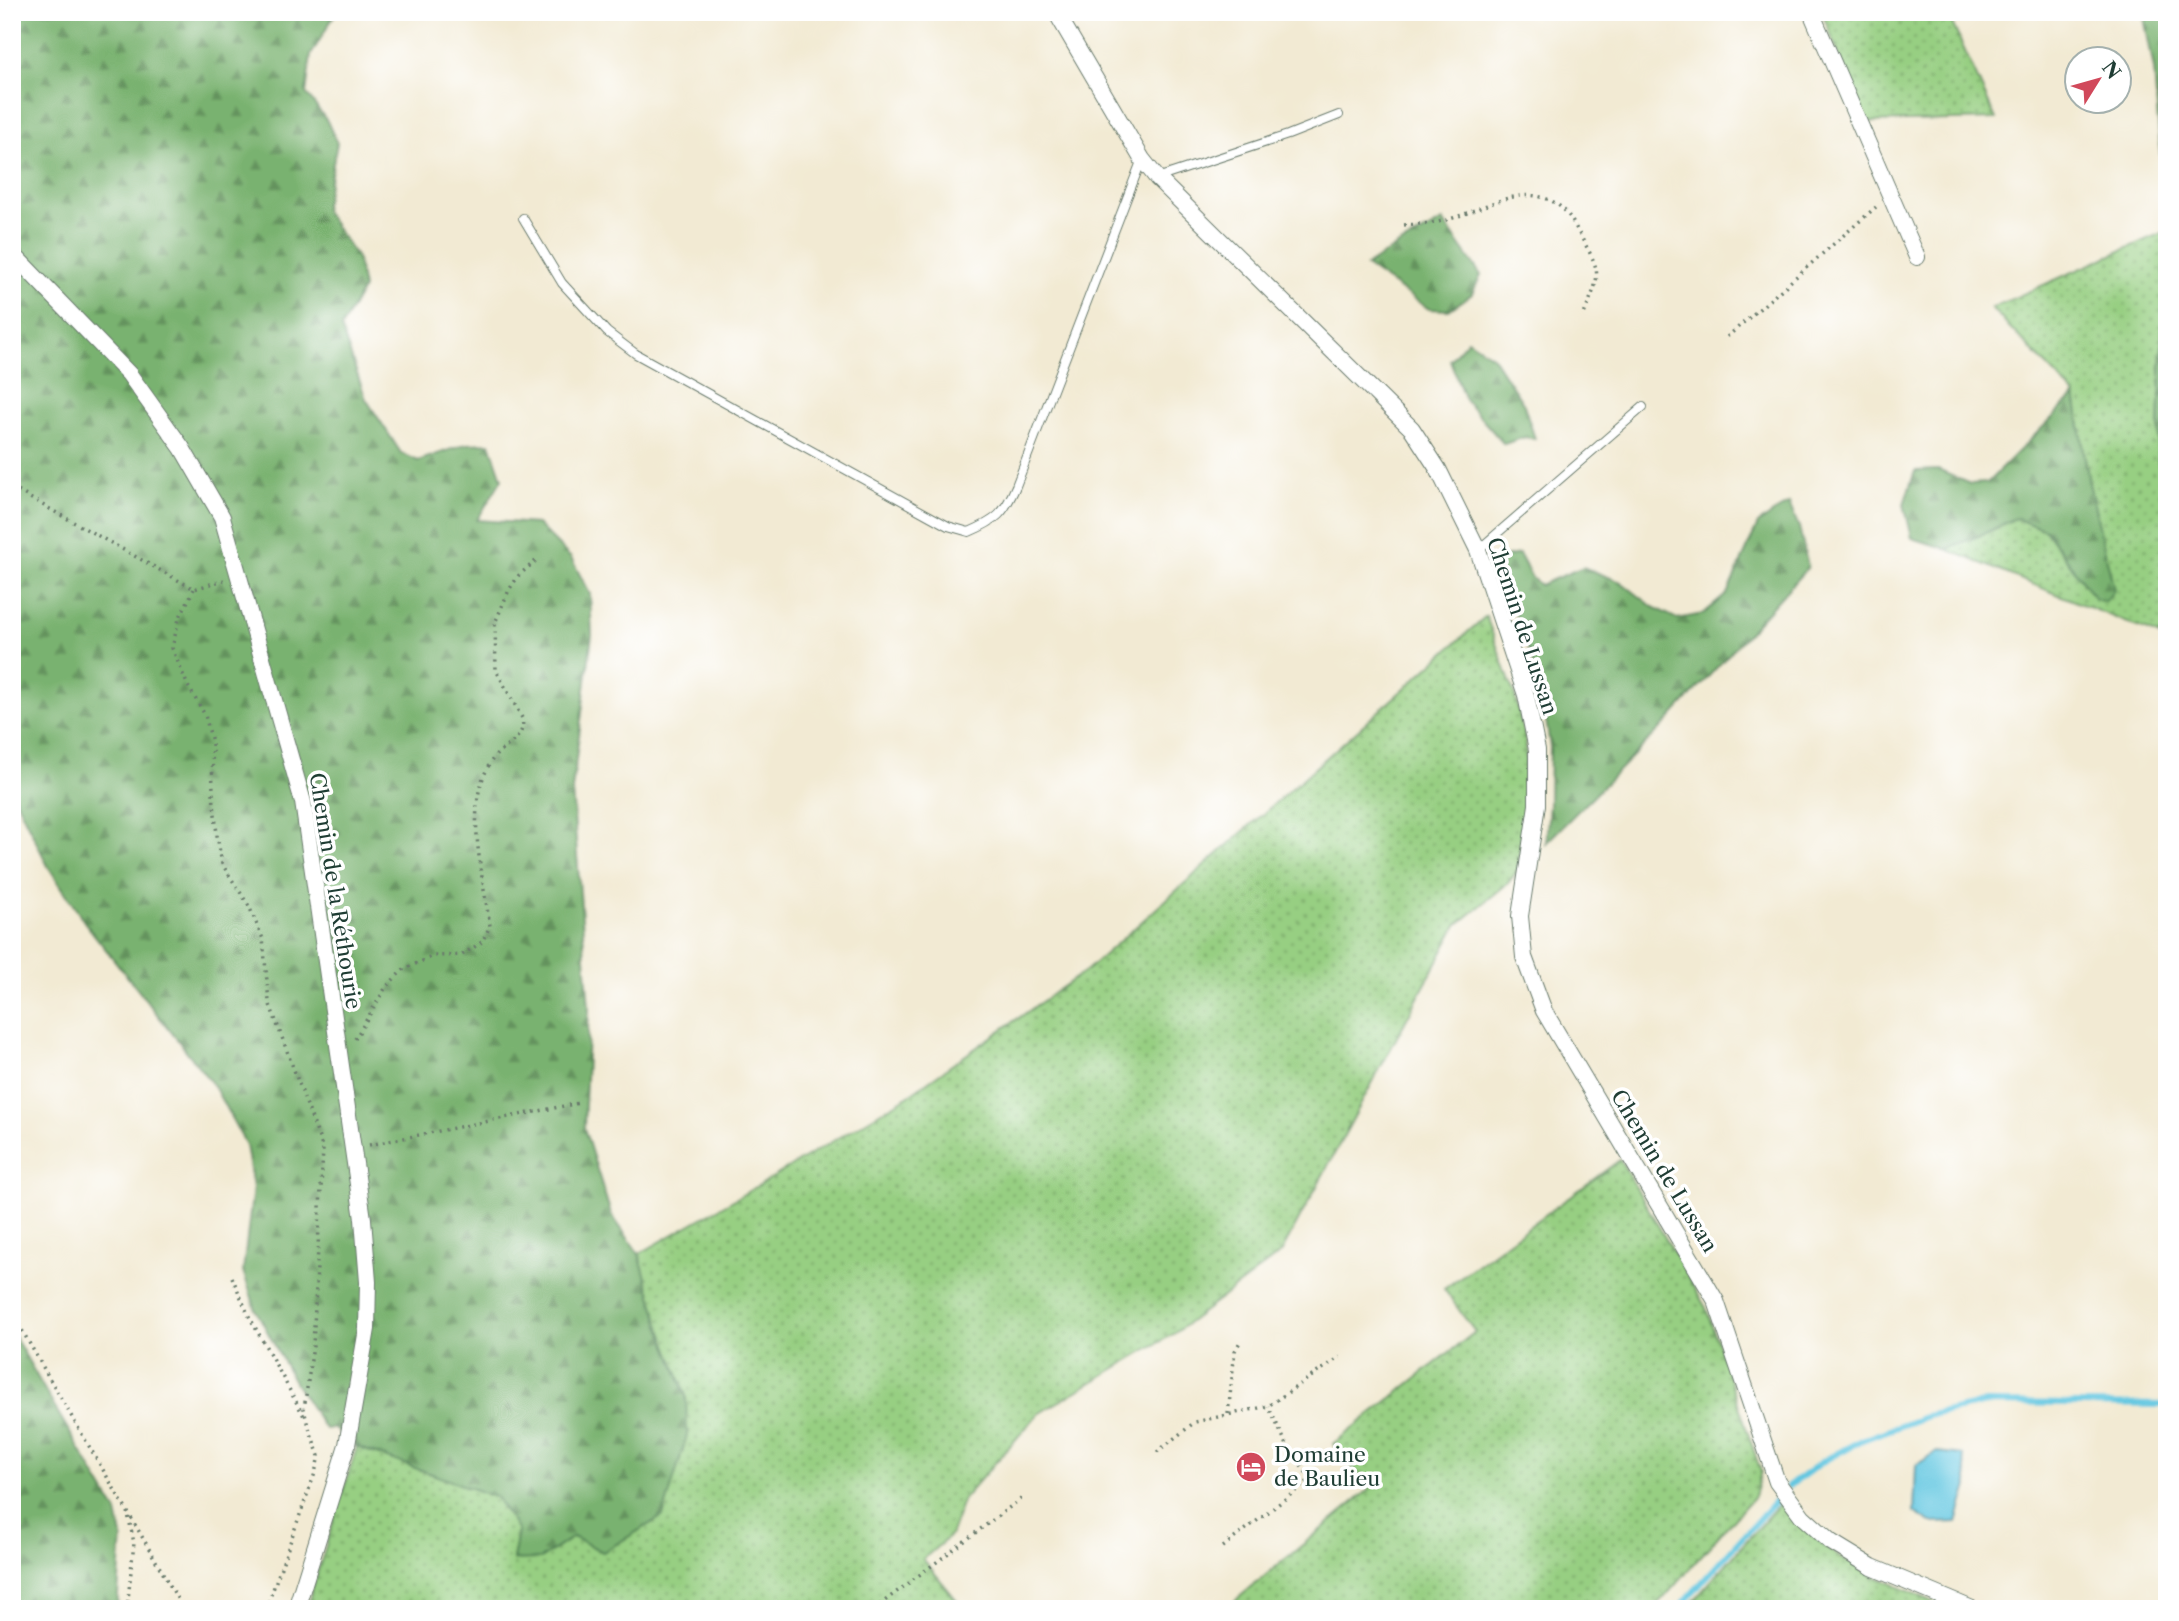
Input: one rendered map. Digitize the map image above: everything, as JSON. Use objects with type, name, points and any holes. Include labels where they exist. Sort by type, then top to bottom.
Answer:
[{"type":"street","name":"Chemin de Lussan","points":[[1056,12],[1142,159],[1157,178],[1412,429],[1438,469],[1478,550],[1526,695],[1537,750],[1537,805],[1520,916],[1524,957],[1544,1011],[1716,1301],[1777,1482],[1803,1517],[1831,1542],[1872,1567],[1972,1609]]},
{"type":"street","points":[[1811,12],[1917,257]]},
{"type":"street","name":"Chemin de la Réthourie","points":[[12,253],[129,374],[182,448],[222,517],[303,802],[363,1219],[368,1282],[367,1329],[347,1446],[296,1609]]},
{"type":"lane","points":[[1157,178],[1288,135],[1339,115]]},
{"type":"lane","points":[[523,218],[562,283],[607,332],[636,354],[948,526],[969,533],[986,525],[1005,510],[1142,159]]},
{"type":"lane","points":[[1478,550],[1643,407]]},
{"type":"path","points":[[1727,337],[1890,195]]},
{"type":"path","points":[[1404,225],[1443,221],[1508,197],[1541,197],[1556,203],[1566,211],[1591,253],[1598,271],[1597,281],[1583,317]]},
{"type":"path","points":[[12,488],[194,589]]},
{"type":"path","points":[[340,1056],[360,1034],[386,987],[404,969],[434,956],[462,955],[482,942],[490,926],[475,817],[481,785],[493,758],[518,738],[524,725],[496,670],[495,623],[509,590],[519,575],[537,560]]},
{"type":"path","points":[[240,574],[194,589],[179,618],[172,648],[188,686],[205,715],[212,742],[213,793],[222,864],[248,906],[263,939],[269,1002],[323,1149],[313,1346],[304,1409],[319,1456],[266,1609]]},
{"type":"path","points":[[353,1148],[579,1103]]},
{"type":"path","points":[[232,1277],[249,1316],[307,1422]]},
{"type":"path","points":[[12,1312],[183,1609]]},
{"type":"path","points":[[1228,1414],[1235,1351],[1240,1342]]},
{"type":"path","points":[[1157,1452],[1195,1422],[1268,1406],[1340,1357]]},
{"type":"path","points":[[1223,1547],[1311,1479],[1290,1451],[1268,1406]]},
{"type":"path","points":[[874,1609],[1022,1498]]},
{"type":"path","points":[[125,1505],[134,1543],[127,1609]]},
{"type":"green space","points":[[12,12],[336,12],[311,55],[306,93],[327,121],[337,143],[324,210],[357,258],[363,288],[341,328],[366,399],[401,453],[418,461],[466,444],[490,443],[502,479],[477,520],[537,524],[571,558],[590,594],[592,635],[572,790],[589,1008],[584,1128],[611,1214],[639,1254],[661,1329],[686,1396],[687,1435],[663,1516],[603,1552],[573,1537],[540,1559],[513,1560],[518,1531],[496,1497],[357,1447],[334,1428],[325,1429],[293,1380],[256,1310],[243,1271],[253,1188],[246,1145],[214,1086],[85,923],[48,866],[12,792]]},
{"type":"green space","points":[[1822,12],[1947,12],[1996,119],[1865,122]]},
{"type":"green space","points":[[2143,12],[2167,12],[2167,490],[2158,460],[2166,231],[2154,69]]},
{"type":"green space","points":[[1443,221],[1481,275],[1472,294],[1449,310],[1429,309],[1366,266]]},
{"type":"green space","points":[[2166,231],[2158,460],[2167,490],[2167,639],[1946,549],[2015,518],[2045,530],[2095,599],[2089,483],[2075,395],[1991,308]]},
{"type":"green space","points":[[1468,340],[1493,357],[1524,405],[1535,439],[1525,437],[1504,444],[1465,400],[1450,360]]},
{"type":"green space","points":[[2075,395],[2089,483],[2114,590],[2105,602],[2095,599],[2046,530],[2015,518],[1946,549],[1912,538],[1904,504],[1915,471],[1938,470],[1970,484],[1987,483]]},
{"type":"green space","points":[[1789,504],[1799,527],[1808,567],[1669,720],[1546,843],[1550,747],[1541,685],[1495,559],[1519,554],[1532,578],[1540,585],[1583,567],[1621,582],[1653,607],[1677,619],[1703,614],[1727,594],[1758,524]]},
{"type":"green space","points":[[1486,616],[1514,693],[1526,742],[1525,793],[1518,870],[1508,883],[1457,925],[1281,1253],[1175,1333],[1038,1414],[964,1498],[950,1536],[923,1559],[964,1609],[306,1609],[357,1447],[496,1497],[518,1531],[513,1559],[540,1559],[573,1537],[686,1396],[661,1329],[639,1254],[906,1097],[1087,970]]},
{"type":"green space","points":[[1620,1160],[1706,1308],[1761,1472],[1754,1496],[1654,1609],[1225,1609],[1370,1489],[1333,1444],[1475,1332],[1444,1289]]},
{"type":"green space","points":[[12,1332],[117,1512],[122,1536],[117,1609],[12,1609]]},
{"type":"green space","points":[[1779,1504],[1828,1549],[1867,1573],[1950,1609],[1691,1609],[1689,1606]]},
{"type":"water","points":[[1937,1452],[1963,1455],[1968,1486],[1957,1522],[1931,1523],[1914,1512],[1916,1465]]},
{"type":"waterway","points":[[1789,1486],[1825,1460],[1862,1440],[1930,1415],[1986,1403],[2167,1405]]},
{"type":"waterway","points":[[1678,1609],[1775,1501]]},
{"type":"place","name":"Domaine de Baulieu","points":[[1251,1467]]}]
